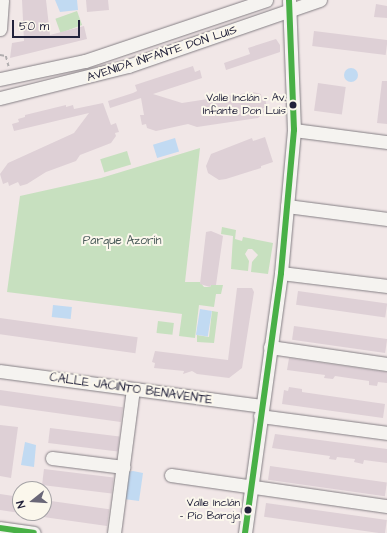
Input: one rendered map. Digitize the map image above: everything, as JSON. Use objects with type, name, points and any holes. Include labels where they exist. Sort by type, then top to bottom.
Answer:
[{"type":"street","points":[[0,29],[2,0]]},
{"type":"street","name":"AVENIDA INFANTE DON LUIS","points":[[0,79],[85,61],[266,0]]},
{"type":"street","name":"AVENIDA INFANTE DON LUIS","points":[[0,98],[115,70],[289,6],[320,0]]},
{"type":"street","points":[[245,533],[281,273],[294,130],[289,6]]},
{"type":"street","points":[[294,130],[387,142]]},
{"type":"street","points":[[287,206],[387,219]]},
{"type":"street","points":[[281,273],[387,286]]},
{"type":"street","points":[[270,347],[387,364]]},
{"type":"street","name":"CALLE JACINTO BENAVENTE","points":[[0,371],[133,389],[387,433]]},
{"type":"street","points":[[114,533],[133,389]]},
{"type":"street","points":[[52,458],[123,467]]},
{"type":"street","points":[[171,475],[251,488],[387,506]]},
{"type":"street","points":[[0,528],[26,532]]},
{"type":"green space","points":[[77,11],[82,25],[61,33],[55,19]]},
{"type":"green space","name":"Parque Azorín","points":[[200,148],[185,282],[200,282],[204,287],[210,287],[211,285],[223,285],[221,294],[216,294],[214,307],[199,305],[195,338],[179,336],[182,314],[7,292],[20,196],[101,178]]},
{"type":"green space","points":[[127,151],[131,164],[104,173],[100,159]]},
{"type":"green space","points":[[222,227],[236,230],[235,239],[242,241],[243,237],[273,243],[268,274],[251,272],[252,262],[258,255],[252,249],[248,249],[245,254],[249,261],[248,271],[231,269],[233,236],[221,234]]},
{"type":"green space","points":[[212,311],[218,312],[214,343],[197,342],[197,335],[209,337]]},
{"type":"green space","points":[[158,321],[174,323],[172,335],[157,333]]},
{"type":"water","points":[[55,0],[77,0],[78,10],[60,12]]},
{"type":"water","points":[[348,68],[354,68],[358,72],[358,78],[354,82],[348,82],[344,78],[344,72]]},
{"type":"water","points":[[175,138],[179,151],[157,158],[153,145]]},
{"type":"water","points":[[53,305],[72,307],[71,319],[52,317]]},
{"type":"water","points":[[200,309],[212,311],[208,337],[196,335]]},
{"type":"water","points":[[25,442],[36,445],[34,467],[21,465]]},
{"type":"water","points":[[133,471],[143,473],[139,501],[124,499],[127,472]]},
{"type":"building","points":[[22,0],[46,0],[50,35],[84,26],[87,39],[10,58],[12,43],[24,41]]},
{"type":"building","points":[[86,0],[108,0],[109,10],[87,12]]},
{"type":"building","points":[[376,4],[387,6],[387,18],[374,17]]},
{"type":"building","points":[[314,31],[387,40],[386,55],[312,46]]},
{"type":"building","points":[[276,39],[280,45],[280,52],[226,70],[224,63],[250,54],[248,48]]},
{"type":"building","points":[[193,66],[195,72],[200,70],[202,78],[153,94],[182,103],[253,92],[261,94],[262,99],[265,98],[267,108],[263,108],[264,112],[258,118],[197,127],[188,124],[156,131],[147,128],[146,124],[142,125],[140,115],[144,115],[141,98],[110,108],[108,101],[137,91],[135,85]]},
{"type":"building","points":[[382,81],[387,81],[387,124],[377,123]]},
{"type":"building","points":[[318,83],[346,87],[342,115],[314,111]]},
{"type":"building","points":[[103,103],[111,125],[116,123],[119,132],[115,133],[116,136],[111,143],[80,155],[76,161],[46,172],[27,184],[20,186],[18,182],[9,186],[8,182],[3,184],[0,174],[8,163],[74,133],[89,113],[14,131],[12,124],[19,122],[18,119],[25,117],[25,115],[66,105],[66,107],[73,105],[74,109]]},
{"type":"building","points":[[265,137],[273,162],[261,166],[261,168],[226,179],[219,180],[208,173],[206,166],[211,154],[252,138],[253,141]]},
{"type":"building","points":[[211,231],[223,236],[216,285],[211,285],[210,287],[200,284],[206,232]]},
{"type":"building","points":[[237,288],[252,288],[254,292],[242,368],[229,378],[197,374],[192,371],[183,374],[184,371],[154,368],[155,363],[152,362],[155,351],[228,360]]},
{"type":"building","points":[[298,291],[387,304],[385,317],[296,305]]},
{"type":"building","points":[[0,318],[138,337],[135,353],[0,334]]},
{"type":"building","points":[[294,326],[387,339],[385,353],[292,340]]},
{"type":"building","points":[[289,358],[387,372],[387,383],[378,382],[377,386],[369,385],[369,381],[335,376],[333,379],[324,378],[325,375],[287,370]]},
{"type":"building","points":[[289,387],[302,389],[302,392],[385,404],[383,418],[282,404],[284,390],[288,391]]},
{"type":"building","points":[[0,390],[123,407],[121,422],[0,405]]},
{"type":"building","points":[[0,425],[18,427],[11,478],[0,476]]},
{"type":"building","points":[[50,428],[119,437],[118,451],[48,443]]},
{"type":"building","points":[[275,434],[387,449],[387,463],[364,460],[363,464],[354,462],[355,459],[337,457],[336,460],[329,459],[330,456],[272,448]]},
{"type":"building","points":[[270,466],[387,482],[385,496],[268,480]]},
{"type":"building","points":[[44,469],[113,478],[112,493],[52,486],[52,481],[43,481]]},
{"type":"building","points":[[0,494],[12,496],[12,512],[0,510]]},
{"type":"building","points":[[52,501],[109,509],[107,526],[52,518]]},
{"type":"building","points":[[266,503],[387,520],[385,533],[379,533],[264,517]]},
{"type":"transit line","points":[[245,533],[281,273],[294,130],[289,0]]},
{"type":"transit line","points":[[0,528],[34,533]]},
{"type":"place","name":"Valle Inclán - Av. Infante Don Luis","points":[[293,105]]},
{"type":"place","name":"Valle Inclán - Pío Baroja","points":[[248,510]]}]
